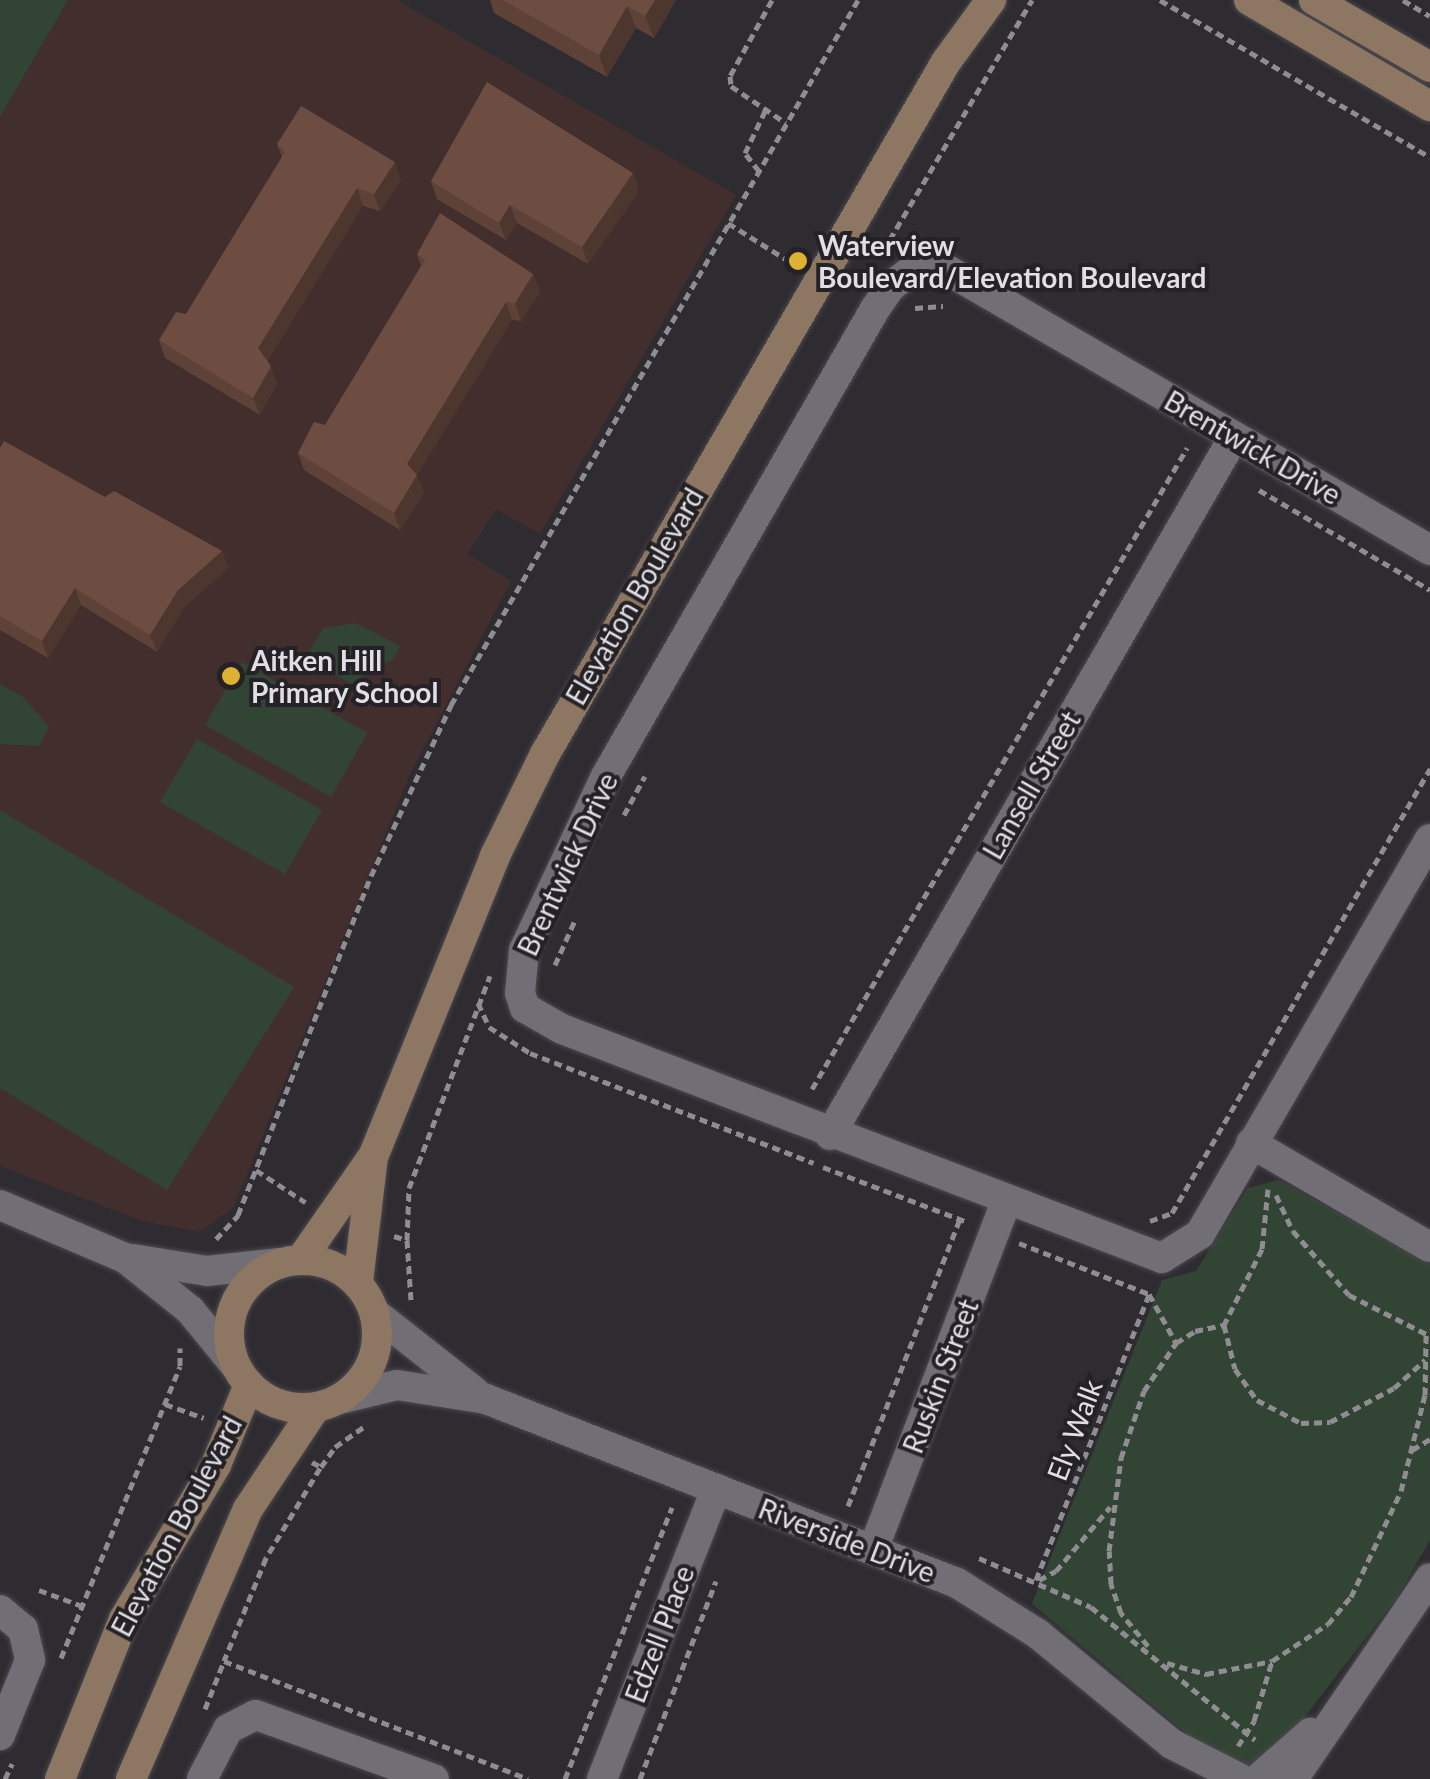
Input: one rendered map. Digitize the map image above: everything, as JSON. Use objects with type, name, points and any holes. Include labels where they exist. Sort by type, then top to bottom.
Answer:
[{"type":"street","name":"Elevation Boulevard","points":[[946,62],[964,0]]},
{"type":"street","name":"Elevation Boulevard","points":[[358,1282],[373,1156],[474,906],[545,754],[946,62],[992,0]]},
{"type":"street","points":[[1248,0],[1430,106]]},
{"type":"street","points":[[1314,0],[1430,68]]},
{"type":"street","points":[[1383,78],[1400,50]]},
{"type":"street","name":"Brentwick Drive","points":[[1430,550],[949,270],[917,266],[891,286],[876,309],[660,678],[524,950],[520,993],[539,1019],[1147,1256],[1174,1256],[1200,1234],[1430,839]]},
{"type":"street","name":"Lansell Street","points":[[830,1135],[846,1101],[1234,436]]},
{"type":"street","points":[[1251,1143],[1430,1247]]},
{"type":"street","name":"Elevation Boulevard","points":[[290,1261],[373,1156]]},
{"type":"street","name":"Ruskin Street","points":[[873,1550],[1006,1201]]},
{"type":"street","points":[[0,1205],[125,1258],[207,1272],[290,1261],[323,1261],[358,1282],[376,1314],[372,1362],[327,1403],[268,1400],[242,1375],[190,1310],[125,1258]]},
{"type":"street","points":[[242,1375],[229,1341],[236,1305],[257,1275],[290,1261]]},
{"type":"street","name":"Riverside Drive","points":[[376,1314],[486,1399]]},
{"type":"street","name":"Elevation Boulevard","points":[[60,1779],[124,1619],[216,1465],[242,1375]]},
{"type":"street","name":"Riverside Drive","points":[[327,1403],[398,1384],[486,1399],[873,1550],[1003,1608],[1172,1744],[1198,1779]]},
{"type":"street","name":"Elevation Boulevard","points":[[131,1779],[248,1509],[327,1403]]},
{"type":"street","name":"Edzell Place","points":[[602,1779],[716,1488]]},
{"type":"street","points":[[1293,1779],[1430,1578]]},
{"type":"street","points":[[0,1610],[23,1629],[30,1660],[10,1740]]},
{"type":"street","points":[[1252,1779],[1338,1708]]},
{"type":"street","points":[[202,1779],[228,1729],[256,1715],[434,1779]]},
{"type":"street","name":"Riverside Drive","points":[[1172,1744],[1252,1779]]},
{"type":"path","points":[[772,0],[730,76],[734,92],[786,123]]},
{"type":"path","points":[[196,1240],[214,1243],[238,1215],[371,876],[422,763],[858,0]]},
{"type":"path","points":[[1160,0],[1430,157]]},
{"type":"path","points":[[1403,0],[1430,16]]},
{"type":"path","points":[[759,171],[745,153],[765,112]]},
{"type":"path","points":[[728,224],[792,261],[788,268]]},
{"type":"path","points":[[904,326],[914,308],[938,303],[955,313]]},
{"type":"path","points":[[1171,438],[1430,590]]},
{"type":"path","points":[[812,1089],[1188,448]]},
{"type":"path","points":[[1132,1214],[1150,1221],[1172,1213],[1430,770]]},
{"type":"path","points":[[620,823],[646,773]]},
{"type":"path","points":[[552,973],[582,906]]},
{"type":"path","points":[[478,1003],[489,1026],[530,1053],[1149,1294],[1176,1343]]},
{"type":"path","points":[[799,1084],[846,1101]]},
{"type":"path","points":[[1224,1326],[1195,1330],[1176,1343],[1144,1391],[1113,1504],[1111,1584],[1121,1613],[1161,1661],[1206,1674],[1272,1661],[1328,1624],[1352,1597],[1384,1534],[1412,1450],[1426,1360],[1428,1335],[1371,1312],[1321,1268],[1269,1181],[1262,1249],[1224,1326],[1236,1369],[1257,1400],[1316,1426],[1364,1408],[1426,1360]]},
{"type":"path","points":[[848,1506],[960,1220]]},
{"type":"path","name":"Ely Walk","points":[[1036,1581],[1149,1294]]},
{"type":"path","points":[[53,1676],[85,1608],[180,1366],[180,1337],[190,1310]]},
{"type":"path","points":[[1412,1450],[1430,1439]]},
{"type":"path","points":[[321,1467],[266,1558],[224,1661],[528,1779]]},
{"type":"path","points":[[654,1500],[704,1520]]},
{"type":"path","points":[[1036,1581],[1056,1572],[1113,1504]]},
{"type":"path","points":[[565,1779],[672,1507]]},
{"type":"path","points":[[640,1779],[721,1567]]},
{"type":"path","points":[[1036,1581],[1092,1608],[1248,1734],[1272,1661]]},
{"type":"path","points":[[39,1590],[85,1608]]},
{"type":"path","points":[[5,1779],[10,1740]]},
{"type":"shaded area","name":"Aitken Hill Primary School","points":[[68,0],[397,0],[736,195],[540,534],[496,509],[468,554],[511,581],[411,772],[233,1208],[200,1232],[142,1221],[0,1166],[0,117]]},
{"type":"green space","points":[[0,0],[68,0],[0,117]]},
{"type":"green space","points":[[356,623],[400,646],[394,658],[351,684],[306,657],[323,628]]},
{"type":"green space","points":[[242,662],[367,733],[331,797],[205,725]]},
{"type":"green space","points":[[0,684],[23,697],[49,727],[39,746],[0,744]]},
{"type":"green space","points":[[197,739],[322,810],[285,874],[160,802]]},
{"type":"green space","points":[[0,810],[294,987],[167,1190],[0,1088]]},
{"type":"green space","points":[[1279,1180],[1430,1264],[1430,1540],[1396,1599],[1296,1728],[1256,1763],[1240,1765],[1205,1749],[1032,1604],[1162,1280],[1196,1271],[1248,1188]]},
{"type":"building","points":[[503,0],[655,0],[645,16],[627,6],[599,55]]},
{"type":"building","points":[[487,82],[633,173],[582,247],[510,205],[499,223],[431,181]]},
{"type":"building","points":[[301,106],[395,162],[374,194],[357,188],[258,348],[271,366],[253,398],[159,340],[176,312],[186,314],[285,152],[277,144]]},
{"type":"building","points":[[440,213],[533,274],[515,303],[506,302],[407,464],[417,475],[394,513],[298,453],[314,422],[325,425],[425,260],[417,254]]},
{"type":"building","points":[[4,441],[105,497],[114,491],[222,551],[178,590],[150,635],[75,588],[42,641],[0,616],[0,448]]},
{"type":"place","name":"Waterview Boulevard/Elevation Boulevard","points":[[798,261]]},
{"type":"place","name":"Aitken Hill Primary School","points":[[231,676]]}]
